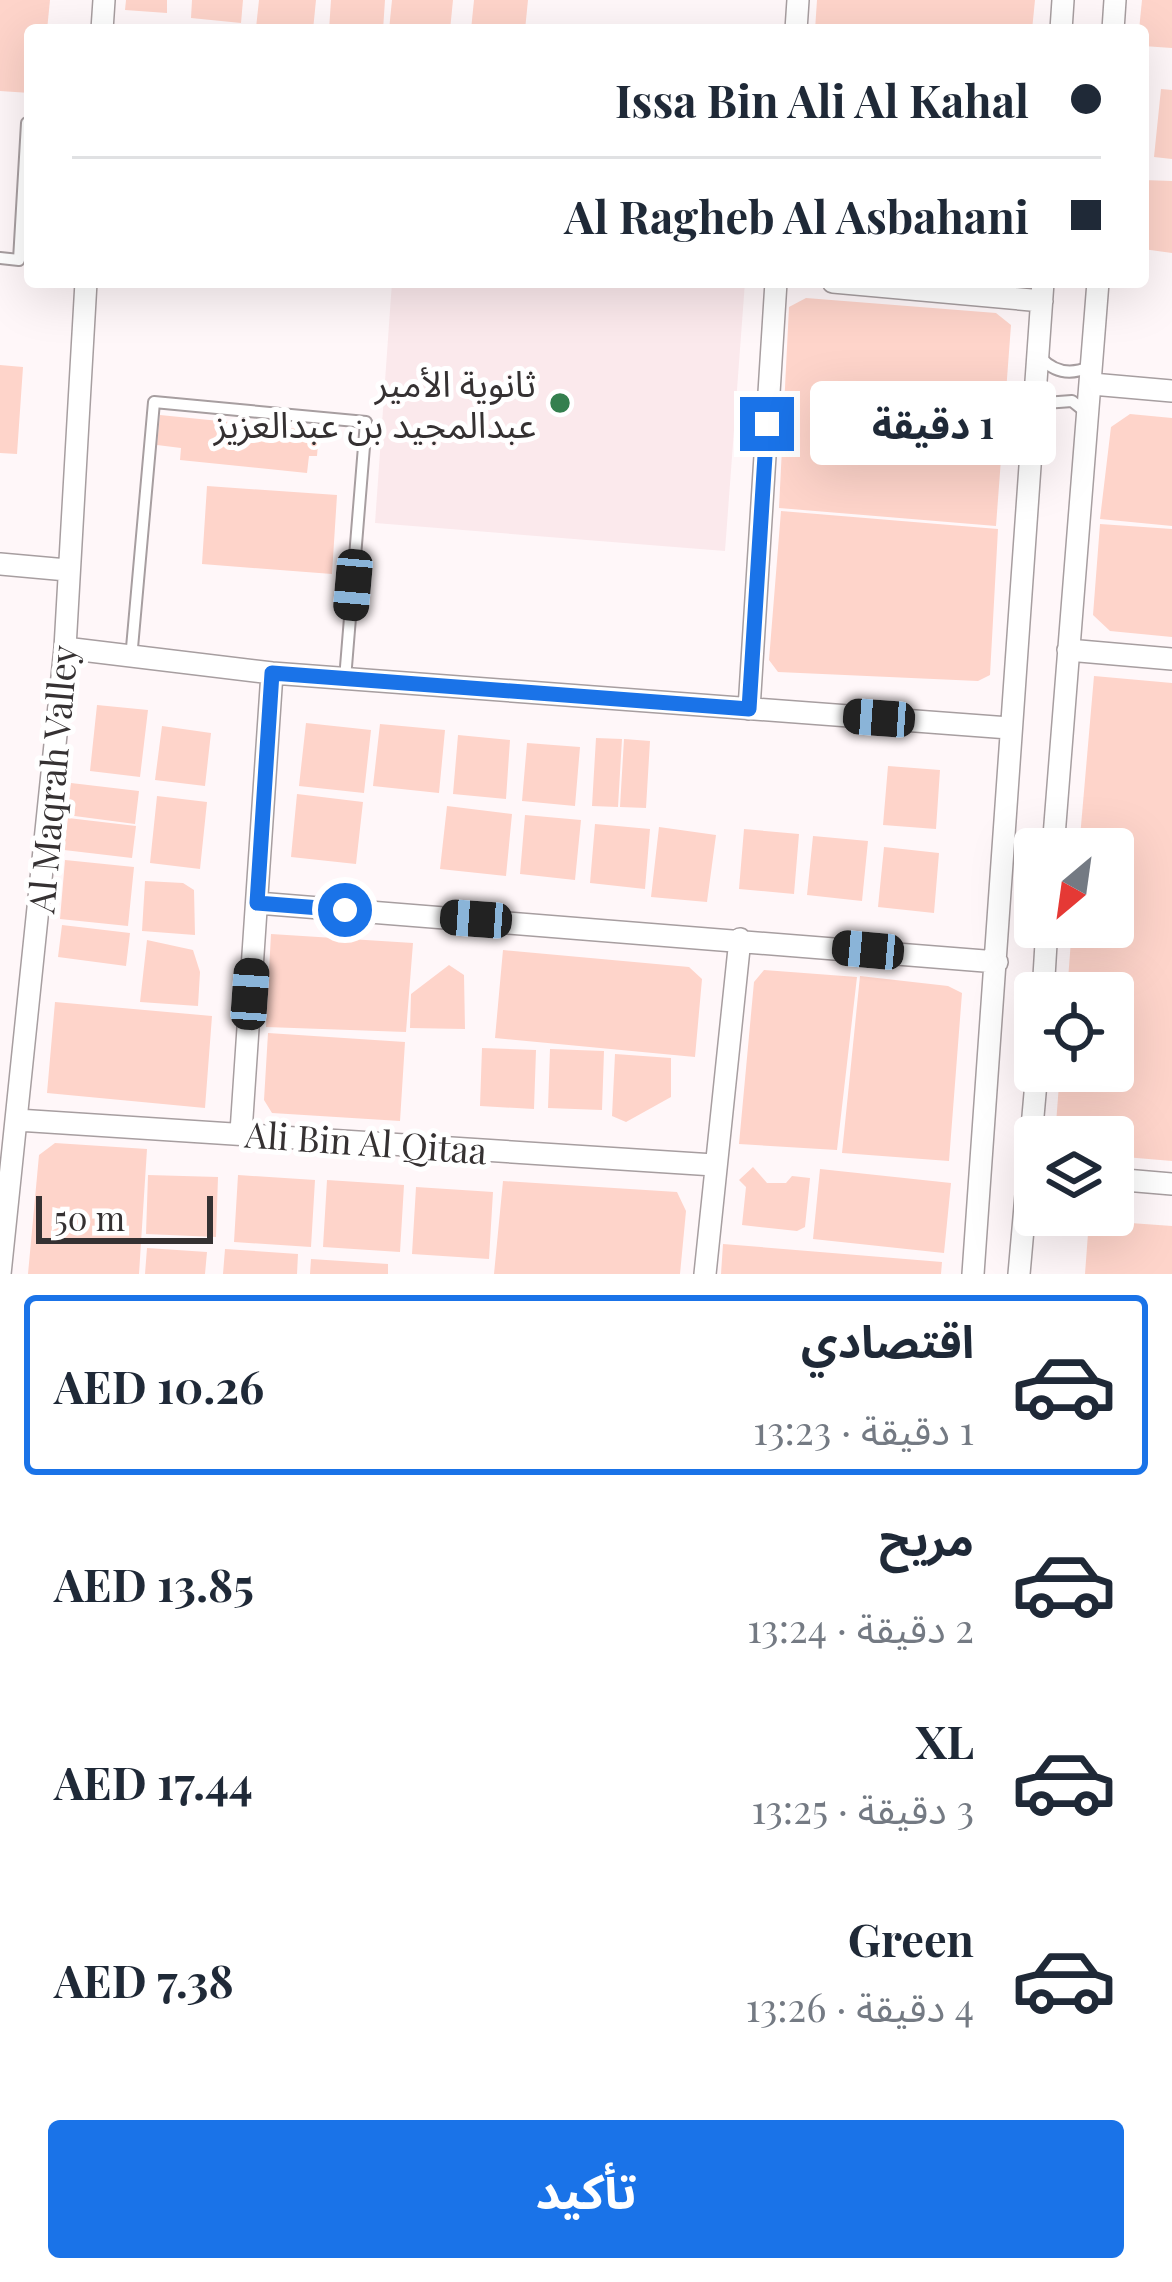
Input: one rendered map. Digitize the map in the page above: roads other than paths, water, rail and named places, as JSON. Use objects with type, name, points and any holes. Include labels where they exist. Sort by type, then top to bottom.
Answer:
[{"type":"street","name":"Al Maqrah Valley","points":[[0,1274],[65,648],[86,288]]},
{"type":"street","points":[[749,709],[776,288]]},
{"type":"street","points":[[973,288],[1043,291],[973,1274]]},
{"type":"street","points":[[1055,828],[1098,288]]},
{"type":"street","points":[[1093,374],[1172,391]]},
{"type":"street","points":[[0,564],[67,570]]},
{"type":"street","points":[[65,648],[272,673],[1009,728]]},
{"type":"street","points":[[1068,650],[1172,659]]},
{"type":"street","points":[[241,1132],[272,673]]},
{"type":"street","points":[[257,903],[997,962]]},
{"type":"street","points":[[705,1274],[740,939]]},
{"type":"street","name":"Ali Bin Al Qitaa","points":[[17,1120],[714,1166]]},
{"type":"street","points":[[1134,1181],[1172,1184]]},
{"type":"street","points":[[1019,1274],[1024,1236]]},
{"type":"lane","points":[[0,258],[19,260],[24,174]]},
{"type":"lane","points":[[1039,356],[1048,366],[1093,374]]},
{"type":"lane","points":[[1035,409],[1045,403],[1072,401],[1089,416]]},
{"type":"lane","points":[[130,659],[154,403],[367,422],[345,679]]},
{"type":"place","name":"ثانوية الأمير عبدالمجيد بن عبدالعزيز","points":[[560,403]]}]
